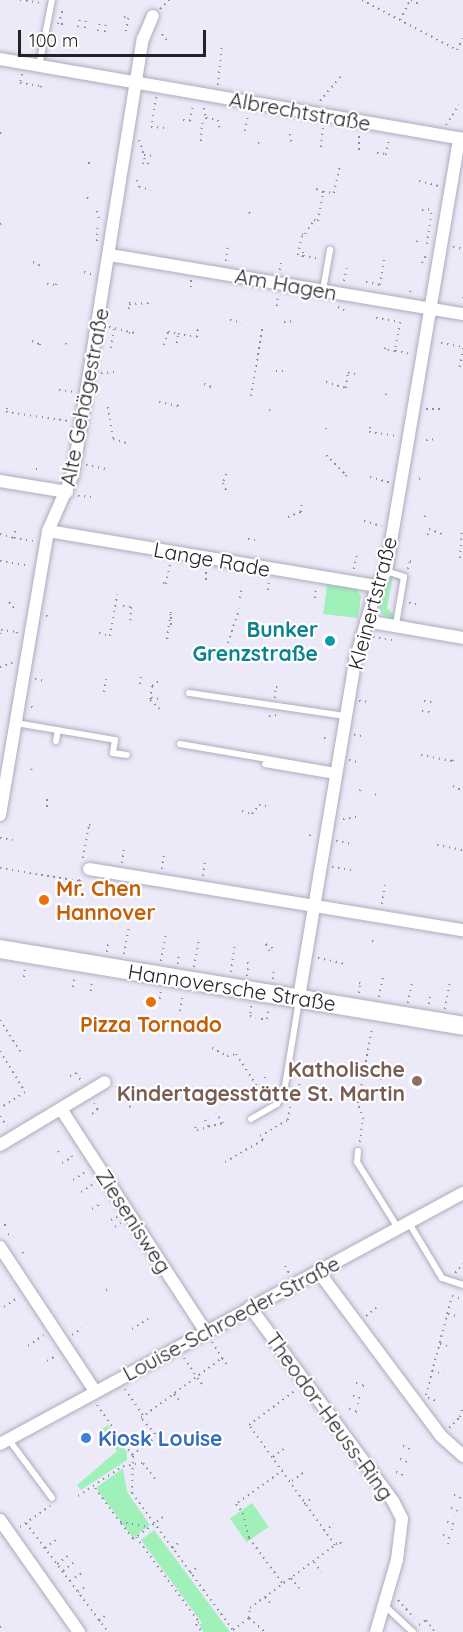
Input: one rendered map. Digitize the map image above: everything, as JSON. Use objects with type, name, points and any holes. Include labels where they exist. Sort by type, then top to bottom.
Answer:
[{"type":"main road","name":"Hannoversche Straße","points":[[0,949],[463,1026]]},
{"type":"street","points":[[137,82],[143,39],[153,15]]},
{"type":"street","name":"Albrechtstraße","points":[[0,59],[461,139]]},
{"type":"street","name":"Alte Gehägestraße","points":[[0,815],[48,531],[72,494],[137,82]]},
{"type":"street","name":"Kleinertstraße","points":[[299,997],[346,716],[366,621],[377,585],[386,571],[461,139]]},
{"type":"street","name":"Am Hagen","points":[[110,255],[163,266],[463,314]]},
{"type":"street","points":[[0,481],[72,494]]},
{"type":"street","name":"Lange Rade","points":[[48,531],[377,585]]},
{"type":"street","points":[[366,621],[463,638]]},
{"type":"street","points":[[89,868],[463,930]]},
{"type":"street","points":[[0,1145],[55,1109],[61,1109],[108,1084]]},
{"type":"street","name":"Ziesenisweg","points":[[61,1109],[207,1335]]},
{"type":"street","name":"Louise-Schroeder-Straße","points":[[4,1442],[93,1393],[207,1335],[250,1307],[463,1193]]},
{"type":"street","points":[[0,1247],[93,1393]]},
{"type":"street","points":[[318,1271],[422,1403],[441,1436],[463,1456]]},
{"type":"street","name":"Theodor-Heuss-Ring","points":[[250,1307],[393,1501],[402,1519],[402,1537],[386,1607],[376,1632]]},
{"type":"street","points":[[0,1520],[79,1632]]},
{"type":"lane","points":[[39,66],[50,2]]},
{"type":"lane","points":[[323,290],[330,250]]},
{"type":"lane","points":[[386,571],[404,577],[396,625]]},
{"type":"lane","points":[[189,693],[346,716]]},
{"type":"lane","points":[[15,723],[114,740],[112,753],[127,755]]},
{"type":"lane","points":[[56,741],[58,730]]},
{"type":"lane","points":[[180,744],[336,773]]},
{"type":"lane","points":[[265,764],[336,773]]},
{"type":"lane","points":[[251,1119],[277,1104],[284,1092],[299,997]]},
{"type":"lane","points":[[358,1151],[357,1162],[442,1278],[463,1285]]},
{"type":"lane","points":[[4,1442],[55,1499]]},
{"type":"lane","points":[[386,1607],[413,1632]]},
{"type":"path","points":[[20,0],[50,2]]},
{"type":"path","points":[[362,0],[457,50],[463,38]]},
{"type":"path","points":[[400,20],[410,0],[419,4]]},
{"type":"path","points":[[63,24],[58,24],[61,7],[64,7]]},
{"type":"path","points":[[124,17],[128,18],[125,36]]},
{"type":"path","points":[[78,27],[80,19]]},
{"type":"path","points":[[85,28],[86,20]]},
{"type":"path","points":[[98,31],[100,22]]},
{"type":"path","points":[[105,32],[106,23]]},
{"type":"path","points":[[162,33],[170,44]]},
{"type":"path","points":[[217,89],[222,44]]},
{"type":"path","points":[[320,106],[321,99],[343,74]]},
{"type":"path","points":[[21,76],[20,83],[41,86],[40,92]]},
{"type":"path","points":[[156,99],[151,127],[165,128]]},
{"type":"path","points":[[446,127],[459,105]]},
{"type":"path","points":[[183,120],[190,121],[193,106]]},
{"type":"path","points":[[204,108],[207,118]]},
{"type":"path","points":[[245,131],[248,114]]},
{"type":"path","points":[[207,118],[216,119],[220,124],[220,130]]},
{"type":"path","points":[[201,141],[202,124],[207,118]]},
{"type":"path","points":[[220,124],[225,125]]},
{"type":"path","points":[[321,147],[323,127]]},
{"type":"path","points":[[0,133],[5,132]]},
{"type":"path","points":[[290,134],[292,145]]},
{"type":"path","points":[[359,134],[359,150]]},
{"type":"path","points":[[139,139],[149,165]]},
{"type":"path","points":[[377,153],[386,154],[389,139]]},
{"type":"path","points":[[144,156],[152,156]]},
{"type":"path","points":[[142,164],[144,156]]},
{"type":"path","points":[[316,189],[334,193],[340,165]]},
{"type":"path","points":[[137,180],[139,187],[151,190]]},
{"type":"path","points":[[418,181],[430,184]]},
{"type":"path","points":[[321,259],[303,254],[298,255],[302,234],[305,235],[314,220],[318,221],[323,192]]},
{"type":"path","points":[[87,197],[90,201]]},
{"type":"path","points":[[427,244],[432,209]]},
{"type":"path","points":[[422,210],[441,210]]},
{"type":"path","points":[[249,212],[252,216]]},
{"type":"path","points":[[0,224],[5,222]]},
{"type":"path","points":[[97,240],[98,223]]},
{"type":"path","points":[[225,265],[228,245]]},
{"type":"path","points":[[449,246],[463,249]]},
{"type":"path","points":[[422,263],[424,253]]},
{"type":"path","points":[[366,281],[380,285],[384,259]]},
{"type":"path","points":[[33,262],[39,265],[39,270]]},
{"type":"path","points":[[343,285],[346,268]]},
{"type":"path","points":[[84,272],[98,276]]},
{"type":"path","points":[[47,284],[56,285],[57,281]]},
{"type":"path","points":[[409,296],[412,288]]},
{"type":"path","points":[[129,309],[130,303],[149,303]]},
{"type":"path","points":[[339,308],[344,310]]},
{"type":"path","points":[[376,318],[400,322],[395,351]]},
{"type":"path","points":[[230,320],[242,323]]},
{"type":"path","points":[[284,322],[294,321]]},
{"type":"path","points":[[251,396],[263,325]]},
{"type":"path","points":[[104,327],[136,330],[129,333]]},
{"type":"path","points":[[111,348],[114,328]]},
{"type":"path","points":[[164,345],[168,332],[197,337],[198,330],[194,329]]},
{"type":"path","points":[[177,343],[178,334]]},
{"type":"path","points":[[32,341],[40,344],[40,350]]},
{"type":"path","points":[[66,343],[67,348]]},
{"type":"path","points":[[441,343],[463,347],[460,367]]},
{"type":"path","points":[[386,346],[385,349],[417,355]]},
{"type":"path","points":[[276,371],[284,371]]},
{"type":"path","points":[[96,372],[115,372]]},
{"type":"path","points":[[326,382],[346,388],[348,373],[356,374]]},
{"type":"path","points":[[204,384],[212,387]]},
{"type":"path","points":[[59,390],[79,393]]},
{"type":"path","points":[[159,402],[178,406],[179,402]]},
{"type":"path","points":[[108,407],[113,439],[127,443]]},
{"type":"path","points":[[7,408],[6,412],[74,422]]},
{"type":"path","points":[[422,408],[441,409]]},
{"type":"path","points":[[370,427],[369,432],[402,437]]},
{"type":"path","points":[[426,440],[435,442],[436,439]]},
{"type":"path","points":[[326,455],[346,475],[345,479]]},
{"type":"path","points":[[82,465],[107,469]]},
{"type":"path","points":[[226,474],[223,483],[227,493]]},
{"type":"path","points":[[370,477],[400,483]]},
{"type":"path","points":[[419,479],[423,477]]},
{"type":"path","points":[[72,494],[93,497]]},
{"type":"path","points":[[288,517],[300,512],[302,502]]},
{"type":"path","points":[[364,521],[387,527]]},
{"type":"path","points":[[428,535],[429,529],[442,534]]},
{"type":"path","points":[[459,558],[462,530]]},
{"type":"path","points":[[14,538],[15,531]]},
{"type":"path","points":[[0,534],[39,542]]},
{"type":"path","points":[[248,538],[255,540]]},
{"type":"path","points":[[355,562],[357,554]]},
{"type":"path","points":[[163,583],[166,584],[171,555]]},
{"type":"path","points":[[0,561],[35,567]]},
{"type":"path","points":[[408,569],[410,561],[416,561]]},
{"type":"path","points":[[206,573],[206,580]]},
{"type":"path","points":[[268,590],[270,575]]},
{"type":"path","points":[[315,598],[317,583]]},
{"type":"path","points":[[240,598],[242,588]]},
{"type":"path","points":[[99,633],[110,636],[117,595]]},
{"type":"path","points":[[9,602],[14,608]]},
{"type":"path","points":[[408,603],[416,604]]},
{"type":"path","points":[[123,606],[131,607],[130,625]]},
{"type":"path","points":[[228,643],[238,609]]},
{"type":"path","points":[[169,634],[165,639],[171,612],[171,625]]},
{"type":"path","points":[[0,634],[1,630],[17,632],[16,637]]},
{"type":"path","points":[[369,636],[393,640]]},
{"type":"path","points":[[0,667],[12,663]]},
{"type":"path","points":[[140,684],[141,676]]},
{"type":"path","points":[[31,678],[44,681]]},
{"type":"path","points":[[104,692],[106,679]]},
{"type":"path","points":[[160,679],[152,686],[150,698],[156,709],[160,709]]},
{"type":"path","points":[[277,705],[276,687],[280,688]]},
{"type":"path","points":[[150,698],[160,699]]},
{"type":"path","points":[[358,700],[369,702]]},
{"type":"path","points":[[424,701],[435,703]]},
{"type":"path","points":[[422,711],[434,713]]},
{"type":"path","points":[[352,735],[361,736]]},
{"type":"path","points":[[421,755],[453,761],[454,758]]},
{"type":"path","points":[[348,760],[357,762]]},
{"type":"path","points":[[453,786],[463,791]]},
{"type":"path","points":[[47,800],[47,811]]},
{"type":"path","points":[[242,811],[252,814],[259,805],[267,806]]},
{"type":"path","points":[[343,819],[360,816],[360,811]]},
{"type":"path","points":[[0,868],[79,881],[89,868],[83,858],[88,825],[92,826]]},
{"type":"path","points":[[0,838],[13,840]]},
{"type":"path","points":[[334,841],[353,844]]},
{"type":"path","points":[[437,845],[463,850]]},
{"type":"path","points":[[120,873],[124,848]]},
{"type":"path","points":[[330,866],[356,871]]},
{"type":"path","points":[[381,906],[385,885]]},
{"type":"path","points":[[124,954],[129,926]]},
{"type":"path","points":[[161,961],[166,932]]},
{"type":"path","points":[[194,967],[199,938]]},
{"type":"path","points":[[107,952],[109,940]]},
{"type":"path","points":[[269,951],[266,944],[274,949]]},
{"type":"path","points":[[231,973],[236,945]]},
{"type":"path","points":[[178,964],[179,952]]},
{"type":"path","points":[[339,962],[340,956]]},
{"type":"path","points":[[315,957],[346,964]]},
{"type":"path","points":[[247,976],[249,964]]},
{"type":"path","points":[[24,977],[26,967]]},
{"type":"path","points":[[273,981],[274,969]]},
{"type":"path","points":[[73,987],[75,976]]},
{"type":"path","points":[[379,999],[383,976]]},
{"type":"path","points":[[91,991],[92,979]]},
{"type":"path","points":[[408,1004],[412,982]]},
{"type":"path","points":[[445,1010],[450,982]]},
{"type":"path","points":[[360,984],[360,989]]},
{"type":"path","points":[[159,1001],[161,991]]},
{"type":"path","points":[[180,1011],[183,994]]},
{"type":"path","points":[[429,1001],[430,996]]},
{"type":"path","points":[[251,1006],[250,1016],[256,1018]]},
{"type":"path","points":[[261,1019],[267,1019],[269,1009]]},
{"type":"path","points":[[0,1020],[22,1054]]},
{"type":"path","points":[[358,1151],[363,1119],[358,1103],[372,1029]]},
{"type":"path","points":[[212,1048],[227,1056],[236,1054],[266,1101]]},
{"type":"path","points":[[0,1052],[25,1092],[0,1108]]},
{"type":"path","points":[[225,1162],[264,1141],[260,1136],[288,1120],[292,1096],[299,1097],[301,1074],[288,1071]]},
{"type":"path","points":[[265,1073],[265,1078]]},
{"type":"path","points":[[363,1075],[383,1079]]},
{"type":"path","points":[[70,1076],[78,1076]]},
{"type":"path","points":[[108,1084],[115,1084],[131,1108]]},
{"type":"path","points":[[240,1100],[243,1096]]},
{"type":"path","points":[[92,1101],[98,1109],[92,1114]]},
{"type":"path","points":[[195,1126],[197,1130],[223,1123],[216,1113]]},
{"type":"path","points":[[205,1120],[209,1127]]},
{"type":"path","points":[[62,1163],[72,1157],[70,1153]]},
{"type":"path","points":[[77,1183],[74,1179],[93,1167]]},
{"type":"path","points":[[81,1192],[101,1179]]},
{"type":"path","points":[[92,1209],[98,1204],[100,1208]]},
{"type":"path","points":[[5,1224],[5,1229]]},
{"type":"path","points":[[8,1234],[13,1237]]},
{"type":"path","points":[[23,1252],[24,1258]]},
{"type":"path","points":[[4,1307],[22,1295]]},
{"type":"path","points":[[437,1401],[422,1403],[452,1296],[463,1299]]},
{"type":"path","points":[[361,1320],[377,1306]]},
{"type":"path","points":[[448,1314],[456,1316]]},
{"type":"path","points":[[132,1329],[148,1319]]},
{"type":"path","points":[[65,1339],[82,1328]]},
{"type":"path","points":[[28,1346],[47,1334]]},
{"type":"path","points":[[207,1335],[229,1367]]},
{"type":"path","points":[[440,1344],[451,1347]]},
{"type":"path","points":[[181,1352],[202,1385]]},
{"type":"path","points":[[47,1361],[60,1353]]},
{"type":"path","points":[[143,1416],[222,1358]]},
{"type":"path","points":[[432,1371],[444,1374]]},
{"type":"path","points":[[306,1383],[249,1425],[292,1481],[304,1504],[335,1545]]},
{"type":"path","points":[[356,1383],[363,1384],[362,1390]]},
{"type":"path","points":[[122,1384],[156,1437],[164,1443]]},
{"type":"path","points":[[93,1393],[132,1455],[132,1493],[232,1631],[249,1618],[250,1608],[335,1545],[340,1542],[344,1547]]},
{"type":"path","points":[[174,1393],[180,1401]]},
{"type":"path","points":[[353,1396],[359,1397],[358,1404]]},
{"type":"path","points":[[441,1436],[460,1417],[461,1407]]},
{"type":"path","points":[[349,1409],[356,1411],[355,1417]]},
{"type":"path","points":[[132,1455],[156,1437]]},
{"type":"path","points":[[403,1446],[409,1448],[408,1454]]},
{"type":"path","points":[[273,1457],[285,1448]]},
{"type":"path","points":[[400,1459],[406,1461],[405,1467]]},
{"type":"path","points":[[78,1496],[94,1488],[123,1466],[143,1463],[155,1479]]},
{"type":"path","points":[[283,1470],[236,1504],[243,1513],[249,1538],[283,1584]]},
{"type":"path","points":[[396,1472],[402,1474],[401,1480]]},
{"type":"path","points":[[292,1481],[303,1473]]},
{"type":"path","points":[[94,1488],[133,1539],[163,1517]]},
{"type":"path","points":[[454,1495],[460,1497],[459,1503]]},
{"type":"path","points":[[304,1504],[314,1497]]},
{"type":"path","points":[[15,1531],[55,1499]]},
{"type":"path","points":[[451,1508],[457,1510],[456,1516]]},
{"type":"path","points":[[120,1522],[149,1527]]},
{"type":"path","points":[[447,1522],[453,1524],[452,1530]]},
{"type":"path","points":[[26,1523],[108,1632]]},
{"type":"path","points":[[324,1531],[334,1524]]},
{"type":"path","points":[[443,1535],[449,1537],[448,1544]]},
{"type":"path","points":[[136,1537],[199,1622],[196,1624],[202,1632]]},
{"type":"path","points":[[45,1548],[57,1539]]},
{"type":"path","points":[[172,1548],[180,1541]]},
{"type":"path","points":[[57,1564],[69,1555]]},
{"type":"path","points":[[313,1561],[321,1572]]},
{"type":"path","points":[[63,1571],[74,1562]]},
{"type":"path","points":[[190,1572],[199,1566]]},
{"type":"path","points":[[70,1581],[82,1573]]},
{"type":"path","points":[[291,1578],[299,1588]]},
{"type":"path","points":[[78,1592],[85,1587]]},
{"type":"path","points":[[265,1597],[270,1604]]},
{"type":"path","points":[[398,1600],[411,1611],[419,1625],[426,1620],[435,1632]]},
{"type":"path","points":[[99,1621],[106,1615]]},
{"type":"path","points":[[249,1618],[264,1632]]},
{"type":"path","points":[[0,1627],[4,1625]]},
{"type":"green space","points":[[392,575],[399,577],[401,583],[393,577],[387,608],[395,616],[391,619],[382,614],[378,604]]},
{"type":"green space","points":[[322,579],[355,587],[361,596],[358,618],[323,614],[327,587]]},
{"type":"green space","points":[[108,1425],[127,1452],[127,1460],[81,1490],[77,1485],[117,1451],[101,1430]]},
{"type":"green space","points":[[123,1468],[127,1492],[150,1525],[133,1538],[96,1488]]},
{"type":"green space","points":[[252,1503],[269,1527],[247,1542],[230,1518]]},
{"type":"green space","points":[[154,1530],[230,1632],[204,1632],[199,1625],[202,1623],[141,1540]]},
{"type":"place","name":"Bunker Grenzstraße","points":[[330,641]]},
{"type":"place","name":"Mr. Chen Hannover","points":[[44,900]]},
{"type":"place","name":"Pizza Tornado","points":[[151,1002]]},
{"type":"place","name":"Katholische Kindertagesstätte St. Martin","points":[[417,1081]]},
{"type":"place","name":"Kiosk Louise","points":[[86,1438]]}]
